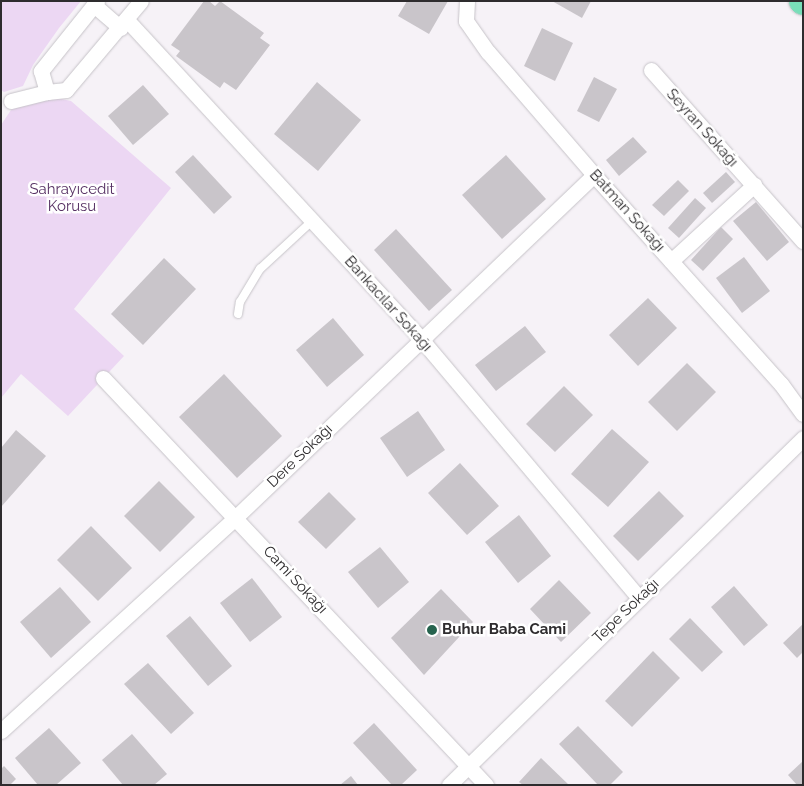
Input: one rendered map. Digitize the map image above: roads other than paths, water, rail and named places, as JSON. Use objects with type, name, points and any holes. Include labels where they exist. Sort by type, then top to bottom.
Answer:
[{"type":"street","points":[[11,101],[47,92],[66,90],[124,24],[141,1]]},
{"type":"street","name":"Batman Sokağı","points":[[468,1],[466,20],[488,52],[594,176],[780,384],[803,414]]},
{"type":"street","points":[[47,92],[41,71],[95,3]]},
{"type":"street","name":"Bankacılar Sokağı","points":[[95,3],[124,24],[312,221],[421,339],[639,598]]},
{"type":"street","name":"Seyran Sokağı","points":[[651,70],[803,241]]},
{"type":"street","name":"Dere Sokağı","points":[[1,731],[236,517],[594,176]]},
{"type":"street","points":[[671,261],[754,185]]},
{"type":"street","name":"Cami Sokağı","points":[[103,378],[236,517],[486,785]]},
{"type":"street","name":"Tepe Sokağı","points":[[449,785],[803,438]]},
{"type":"lane","points":[[238,314],[240,302],[260,269],[312,221]]},
{"type":"place","name":"Buhur Baba Cami","points":[[432,630]]},
{"type":"park label","name":"Sahrayıcedit Korusu","points":[[72,198]]}]
